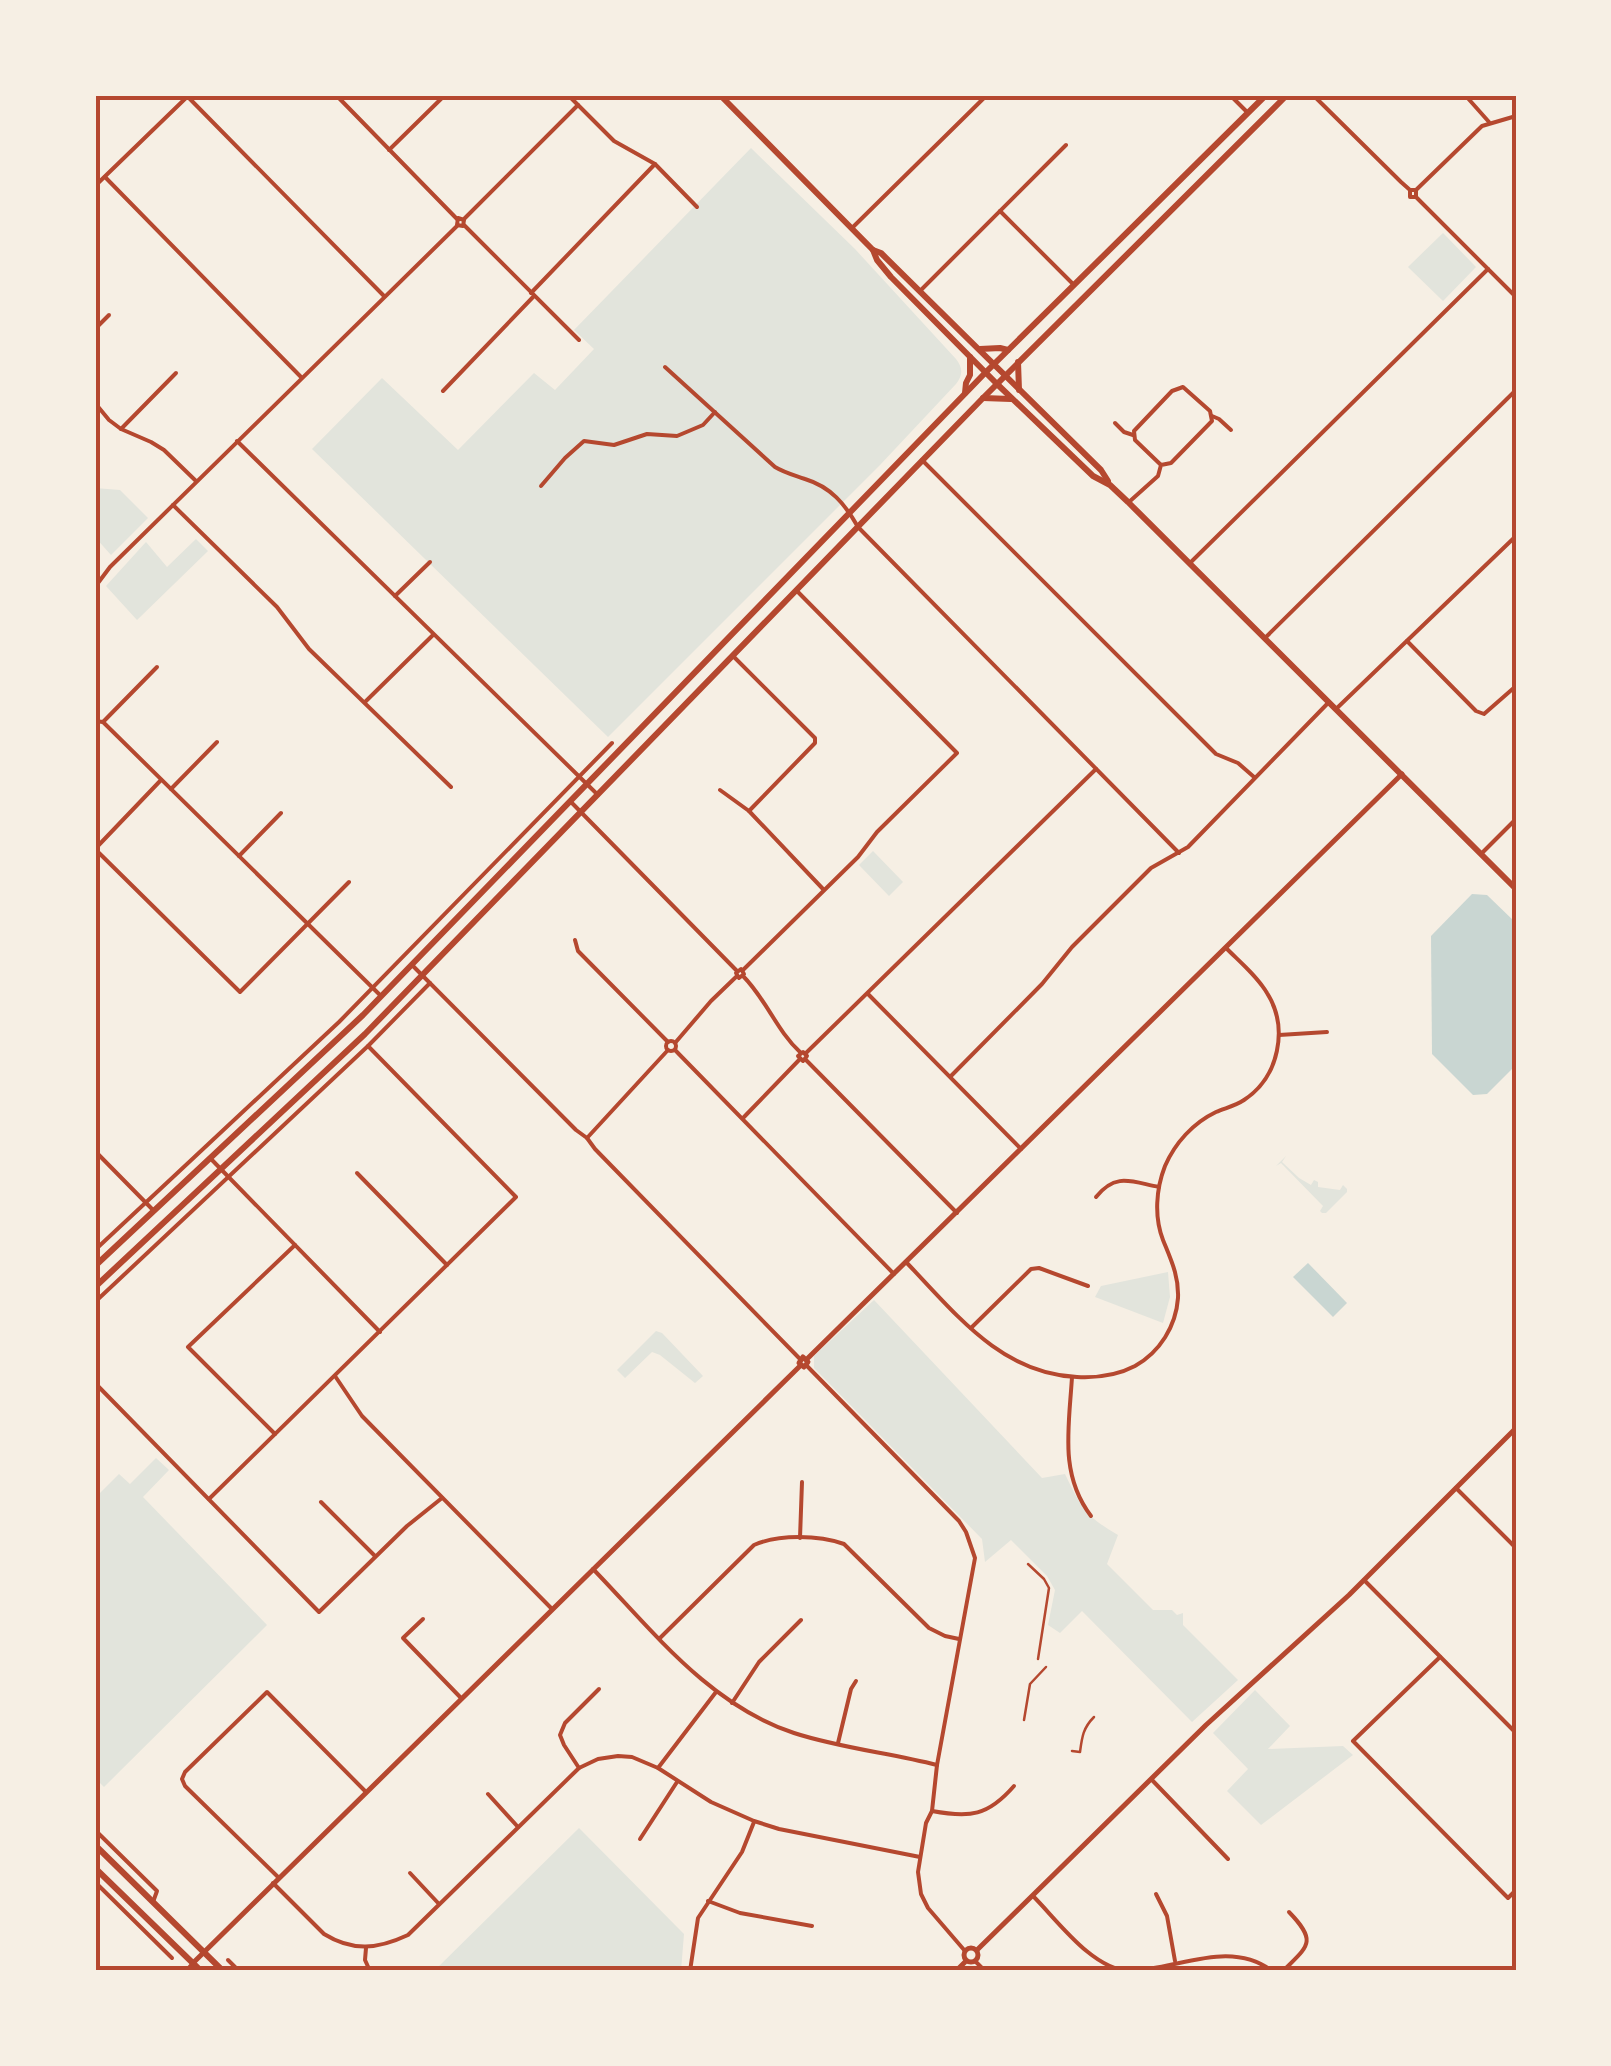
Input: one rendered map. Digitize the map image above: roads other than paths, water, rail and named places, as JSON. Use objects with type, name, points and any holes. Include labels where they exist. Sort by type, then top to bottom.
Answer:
[{"type":"main road","points":[[720,95],[873,250],[881,253],[994,364],[1516,889]]},
{"type":"main road","points":[[95,1266],[382,996],[985,373],[1266,95]]},
{"type":"main road","points":[[95,1287],[365,1034],[1018,362],[1287,95]]},
{"type":"main road","points":[[1114,246],[1126,254]]},
{"type":"main road","points":[[873,250],[876,260],[985,373],[1094,476],[1110,484]]},
{"type":"main road","points":[[979,350],[1008,350]]},
{"type":"main road","points":[[965,394],[970,357]]},
{"type":"main road","points":[[1018,362],[1019,390]]},
{"type":"main road","points":[[983,398],[1012,398]]},
{"type":"main road","points":[[95,1846],[223,1971]]},
{"type":"main road","points":[[95,1868],[201,1971]]},
{"type":"street","points":[[336,95],[578,340]]},
{"type":"street","points":[[390,150],[445,95]]},
{"type":"street","points":[[568,95],[614,141],[655,164],[698,207]]},
{"type":"street","points":[[852,228],[987,95]]},
{"type":"street","points":[[1230,95],[1248,113]]},
{"type":"street","points":[[1314,95],[1516,297]]},
{"type":"street","points":[[1465,95],[1489,122]]},
{"type":"street","points":[[95,186],[188,96],[384,296]]},
{"type":"street","points":[[95,587],[196,481],[578,105]]},
{"type":"street","points":[[1414,192],[1478,128],[1516,116]]},
{"type":"street","points":[[912,299],[1066,145]]},
{"type":"street","points":[[444,391],[655,164]]},
{"type":"street","points":[[105,177],[302,378]]},
{"type":"street","points":[[1000,211],[1074,285]]},
{"type":"street","points":[[1190,563],[1488,269]]},
{"type":"street","points":[[95,329],[109,314]]},
{"type":"street","points":[[665,367],[775,466],[825,488],[842,502],[858,527],[1179,853]]},
{"type":"street","points":[[122,429],[176,373]]},
{"type":"street","points":[[1161,465],[1133,434],[1179,387],[1190,391],[1212,416],[1232,430]]},
{"type":"street","points":[[1265,638],[1516,390]]},
{"type":"street","points":[[95,403],[122,429],[164,450],[196,481]]},
{"type":"street","points":[[542,486],[581,442],[614,445],[647,434],[678,436],[703,425],[716,412]]},
{"type":"street","points":[[1161,465],[1170,464],[1211,422],[1212,416]]},
{"type":"street","points":[[1115,423],[1133,434]]},
{"type":"street","points":[[237,441],[598,795]]},
{"type":"street","points":[[922,460],[1212,750],[1240,764],[1255,778]]},
{"type":"street","points":[[1128,502],[1158,476],[1161,465]]},
{"type":"street","points":[[172,506],[277,607],[309,649],[451,788]]},
{"type":"street","points":[[951,1076],[1151,868],[1188,847],[1255,778],[1516,536]]},
{"type":"street","points":[[395,596],[430,562]]},
{"type":"street","points":[[587,1138],[672,1050],[711,1001],[956,754],[796,590]]},
{"type":"street","points":[[364,702],[433,635]]},
{"type":"street","points":[[1407,641],[1476,711],[1484,714],[1516,686]]},
{"type":"street","points":[[732,656],[816,743],[749,811]]},
{"type":"street","points":[[103,722],[157,667]]},
{"type":"street","points":[[95,721],[103,722],[382,996]]},
{"type":"street","points":[[171,790],[217,742]]},
{"type":"street","points":[[95,1250],[331,1031],[612,743]]},
{"type":"street","points":[[743,1118],[1096,769]]},
{"type":"street","points":[[186,1971],[1402,774]]},
{"type":"street","points":[[161,780],[95,849],[240,992],[350,882]]},
{"type":"street","points":[[720,790],[749,811],[823,889]]},
{"type":"street","points":[[570,801],[758,992],[789,1042],[957,1212]]},
{"type":"street","points":[[239,856],[282,813]]},
{"type":"street","points":[[1481,854],[1516,818]]},
{"type":"street","points":[[575,940],[578,952],[668,1042],[675,1043]]},
{"type":"street","points":[[906,1262],[990,1346],[1010,1360],[1040,1372],[1099,1377],[1132,1367],[1151,1354],[1169,1330],[1177,1308],[1178,1284],[1157,1211],[1159,1186],[1168,1160],[1184,1136],[1208,1116],[1243,1100],[1258,1088],[1276,1058],[1274,1008],[1264,989],[1226,947]]},
{"type":"street","points":[[412,964],[587,1138],[966,1532],[975,1558],[918,1883],[934,1918],[966,1951]]},
{"type":"street","points":[[95,1302],[430,983]]},
{"type":"street","points":[[868,994],[1021,1149]]},
{"type":"street","points":[[1278,1035],[1328,1032]]},
{"type":"street","points":[[668,1042],[666,1046],[743,1118],[894,1274]]},
{"type":"street","points":[[209,1498],[516,1197],[368,1046]]},
{"type":"street","points":[[219,1134],[224,1146]]},
{"type":"street","points":[[95,1151],[154,1211]]},
{"type":"street","points":[[210,1158],[380,1332]]},
{"type":"street","points":[[357,1173],[447,1265]]},
{"type":"street","points":[[1096,1197],[1118,1180],[1159,1186]]},
{"type":"street","points":[[274,1434],[188,1347],[295,1246]]},
{"type":"street","points":[[971,1328],[1035,1268],[1088,1286]]},
{"type":"street","points":[[335,1376],[362,1416],[552,1609]]},
{"type":"street","points":[[1072,1377],[1068,1466],[1079,1498],[1091,1516]]},
{"type":"street","points":[[95,1383],[319,1612],[407,1526],[442,1498]]},
{"type":"street","points":[[977,1950],[1206,1725],[1364,1580],[1516,1428]]},
{"type":"street","points":[[800,1538],[802,1482]]},
{"type":"street","points":[[1456,1488],[1516,1548]]},
{"type":"street","points":[[321,1502],[375,1556]]},
{"type":"street","points":[[660,1638],[754,1545],[766,1540],[800,1538],[844,1544],[929,1628],[960,1639]]},
{"type":"street","points":[[593,1569],[716,1692],[756,1718],[818,1740],[937,1765]]},
{"type":"street","points":[[1364,1580],[1515,1730]]},
{"type":"street","points":[[422,1619],[402,1638],[461,1698]]},
{"type":"street","points":[[732,1703],[759,1662],[802,1620]]},
{"type":"street","points":[[1440,1656],[1354,1742],[1508,1898],[1516,1890]]},
{"type":"street","points":[[838,1743],[856,1681]]},
{"type":"street","points":[[579,1768],[560,1735],[565,1723],[599,1689]]},
{"type":"street","points":[[366,1792],[267,1692],[182,1779],[324,1934],[353,1947],[387,1945],[408,1935],[579,1768],[598,1759],[632,1757],[658,1768],[710,1802],[780,1829],[920,1857]]},
{"type":"street","points":[[658,1768],[716,1692]]},
{"type":"street","points":[[1152,1779],[1228,1859]]},
{"type":"street","points":[[640,1839],[677,1782]]},
{"type":"street","points":[[932,1811],[979,1813],[1000,1802],[1014,1786]]},
{"type":"street","points":[[488,1794],[518,1827]]},
{"type":"street","points":[[690,1971],[696,1924],[738,1858],[754,1821]]},
{"type":"street","points":[[95,1830],[157,1891],[153,1902]]},
{"type":"street","points":[[410,1872],[439,1904]]},
{"type":"street","points":[[95,1882],[172,1958]]},
{"type":"street","points":[[1156,1894],[1167,1916],[1175,1963]]},
{"type":"street","points":[[1033,1895],[1096,1959],[1119,1970],[1245,1957],[1272,1971]]},
{"type":"street","points":[[708,1901],[740,1913],[812,1926]]},
{"type":"street","points":[[1283,1971],[1308,1941],[1306,1932],[1290,1912]]},
{"type":"street","points":[[151,1938],[158,1930]]},
{"type":"street","points":[[366,1948],[370,1971]]},
{"type":"street","points":[[966,1961],[966,1951],[977,1950]]},
{"type":"street","points":[[976,1962],[977,1950]]},
{"type":"street","points":[[228,1960],[239,1971]]},
{"type":"street","points":[[966,1961],[976,1962]]},
{"type":"street","points":[[956,1971],[966,1961]]},
{"type":"street","points":[[976,1962],[985,1971]]},
{"type":"lane","points":[[1028,1564],[1050,1588],[1038,1658]]},
{"type":"lane","points":[[1024,1720],[1030,1684],[1046,1667]]},
{"type":"lane","points":[[1080,1752],[1086,1726],[1094,1717]]},
{"type":"lane","points":[[1072,1751],[1086,1754]]}]
